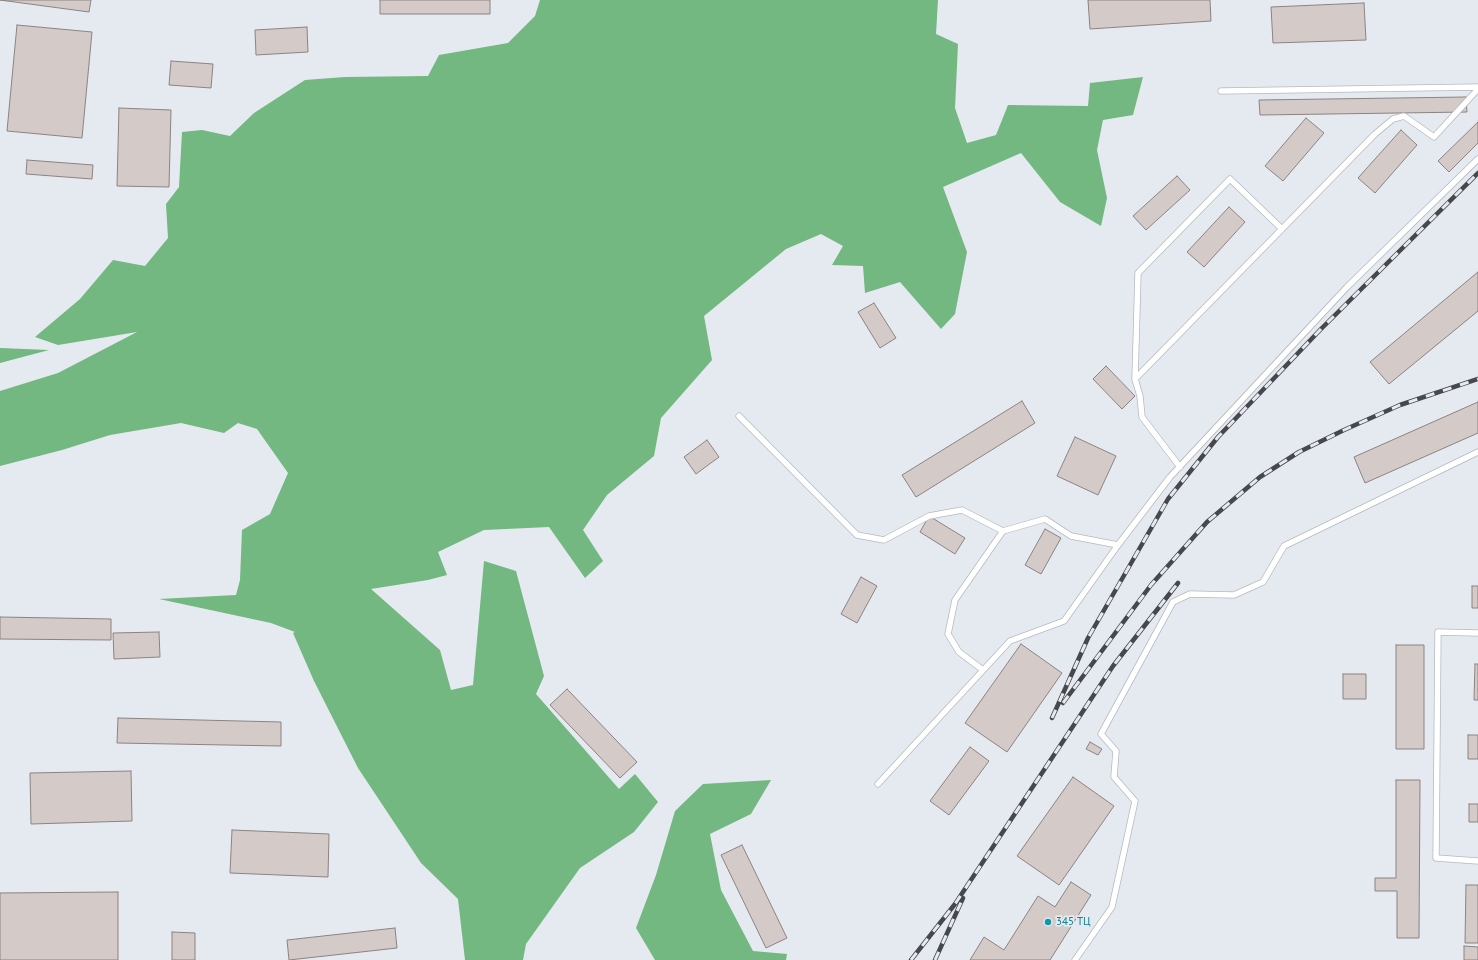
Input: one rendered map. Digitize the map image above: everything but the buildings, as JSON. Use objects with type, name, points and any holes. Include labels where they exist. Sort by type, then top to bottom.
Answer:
[{"type":"lane","points":[[1221,91],[1478,88]]},
{"type":"lane","points":[[1134,379],[1375,134],[1393,119],[1404,116],[1434,137],[1478,88]]},
{"type":"lane","points":[[878,784],[1010,641],[1064,621],[1118,545],[1180,467],[1347,286],[1478,159]]},
{"type":"lane","points":[[1180,467],[1142,417],[1140,396],[1134,379],[1138,273],[1230,179],[1282,229]]},
{"type":"lane","points":[[739,416],[857,535],[884,540],[929,516],[962,510],[1003,531]]},
{"type":"lane","points":[[1075,960],[1112,907],[1135,800],[1114,777],[1116,751],[1101,734],[1173,602],[1190,594],[1234,595],[1263,582],[1284,546],[1478,452]]},
{"type":"lane","points":[[983,670],[959,652],[948,634],[955,600],[1003,531],[1045,520],[1071,536],[1118,545]]},
{"type":"lane","points":[[1478,633],[1438,632],[1436,850],[1436,858],[1478,861]]},
{"type":"green space","points":[[540,0],[938,0],[936,34],[958,44],[955,108],[967,143],[996,135],[1008,105],[1088,106],[1090,83],[1143,77],[1133,115],[1103,120],[1097,150],[1107,198],[1101,226],[1060,202],[1021,153],[943,187],[967,252],[955,314],[941,329],[900,282],[865,293],[863,266],[832,265],[843,246],[821,234],[786,249],[704,316],[712,360],[661,418],[654,456],[607,495],[583,530],[603,561],[585,578],[549,527],[484,530],[438,552],[447,575],[428,580],[371,589],[440,650],[451,690],[473,685],[484,561],[516,571],[544,676],[536,694],[619,789],[635,774],[658,802],[634,832],[580,868],[526,944],[523,960],[465,960],[458,899],[421,863],[358,768],[314,681],[293,633],[295,632],[271,623],[159,599],[236,595],[240,580],[242,530],[270,514],[288,473],[257,429],[238,423],[224,433],[181,423],[110,435],[62,450],[0,466],[0,391],[58,373],[137,332],[58,345],[35,337],[80,299],[113,260],[145,266],[168,238],[166,204],[179,187],[182,132],[202,130],[230,136],[254,113],[305,80],[345,77],[428,76],[439,55],[508,43],[535,16]]},
{"type":"green space","points":[[0,348],[49,350],[0,363]]},
{"type":"green space","points":[[771,780],[751,814],[710,834],[721,890],[753,951],[787,954],[786,960],[655,960],[636,928],[656,875],[675,811],[703,784]]},
{"type":"railway","points":[[1052,718],[1088,638],[1168,499],[1218,437],[1321,329],[1478,173]]},
{"type":"railway","points":[[1063,703],[1151,585],[1207,522],[1260,477],[1299,452],[1344,430],[1400,405],[1478,379]]},
{"type":"railway","points":[[911,960],[955,904],[1113,666],[1178,583]]},
{"type":"railway","points":[[935,960],[963,898]]},
{"type":"place","name":"345 ТЦ","points":[[1048,922]]}]
